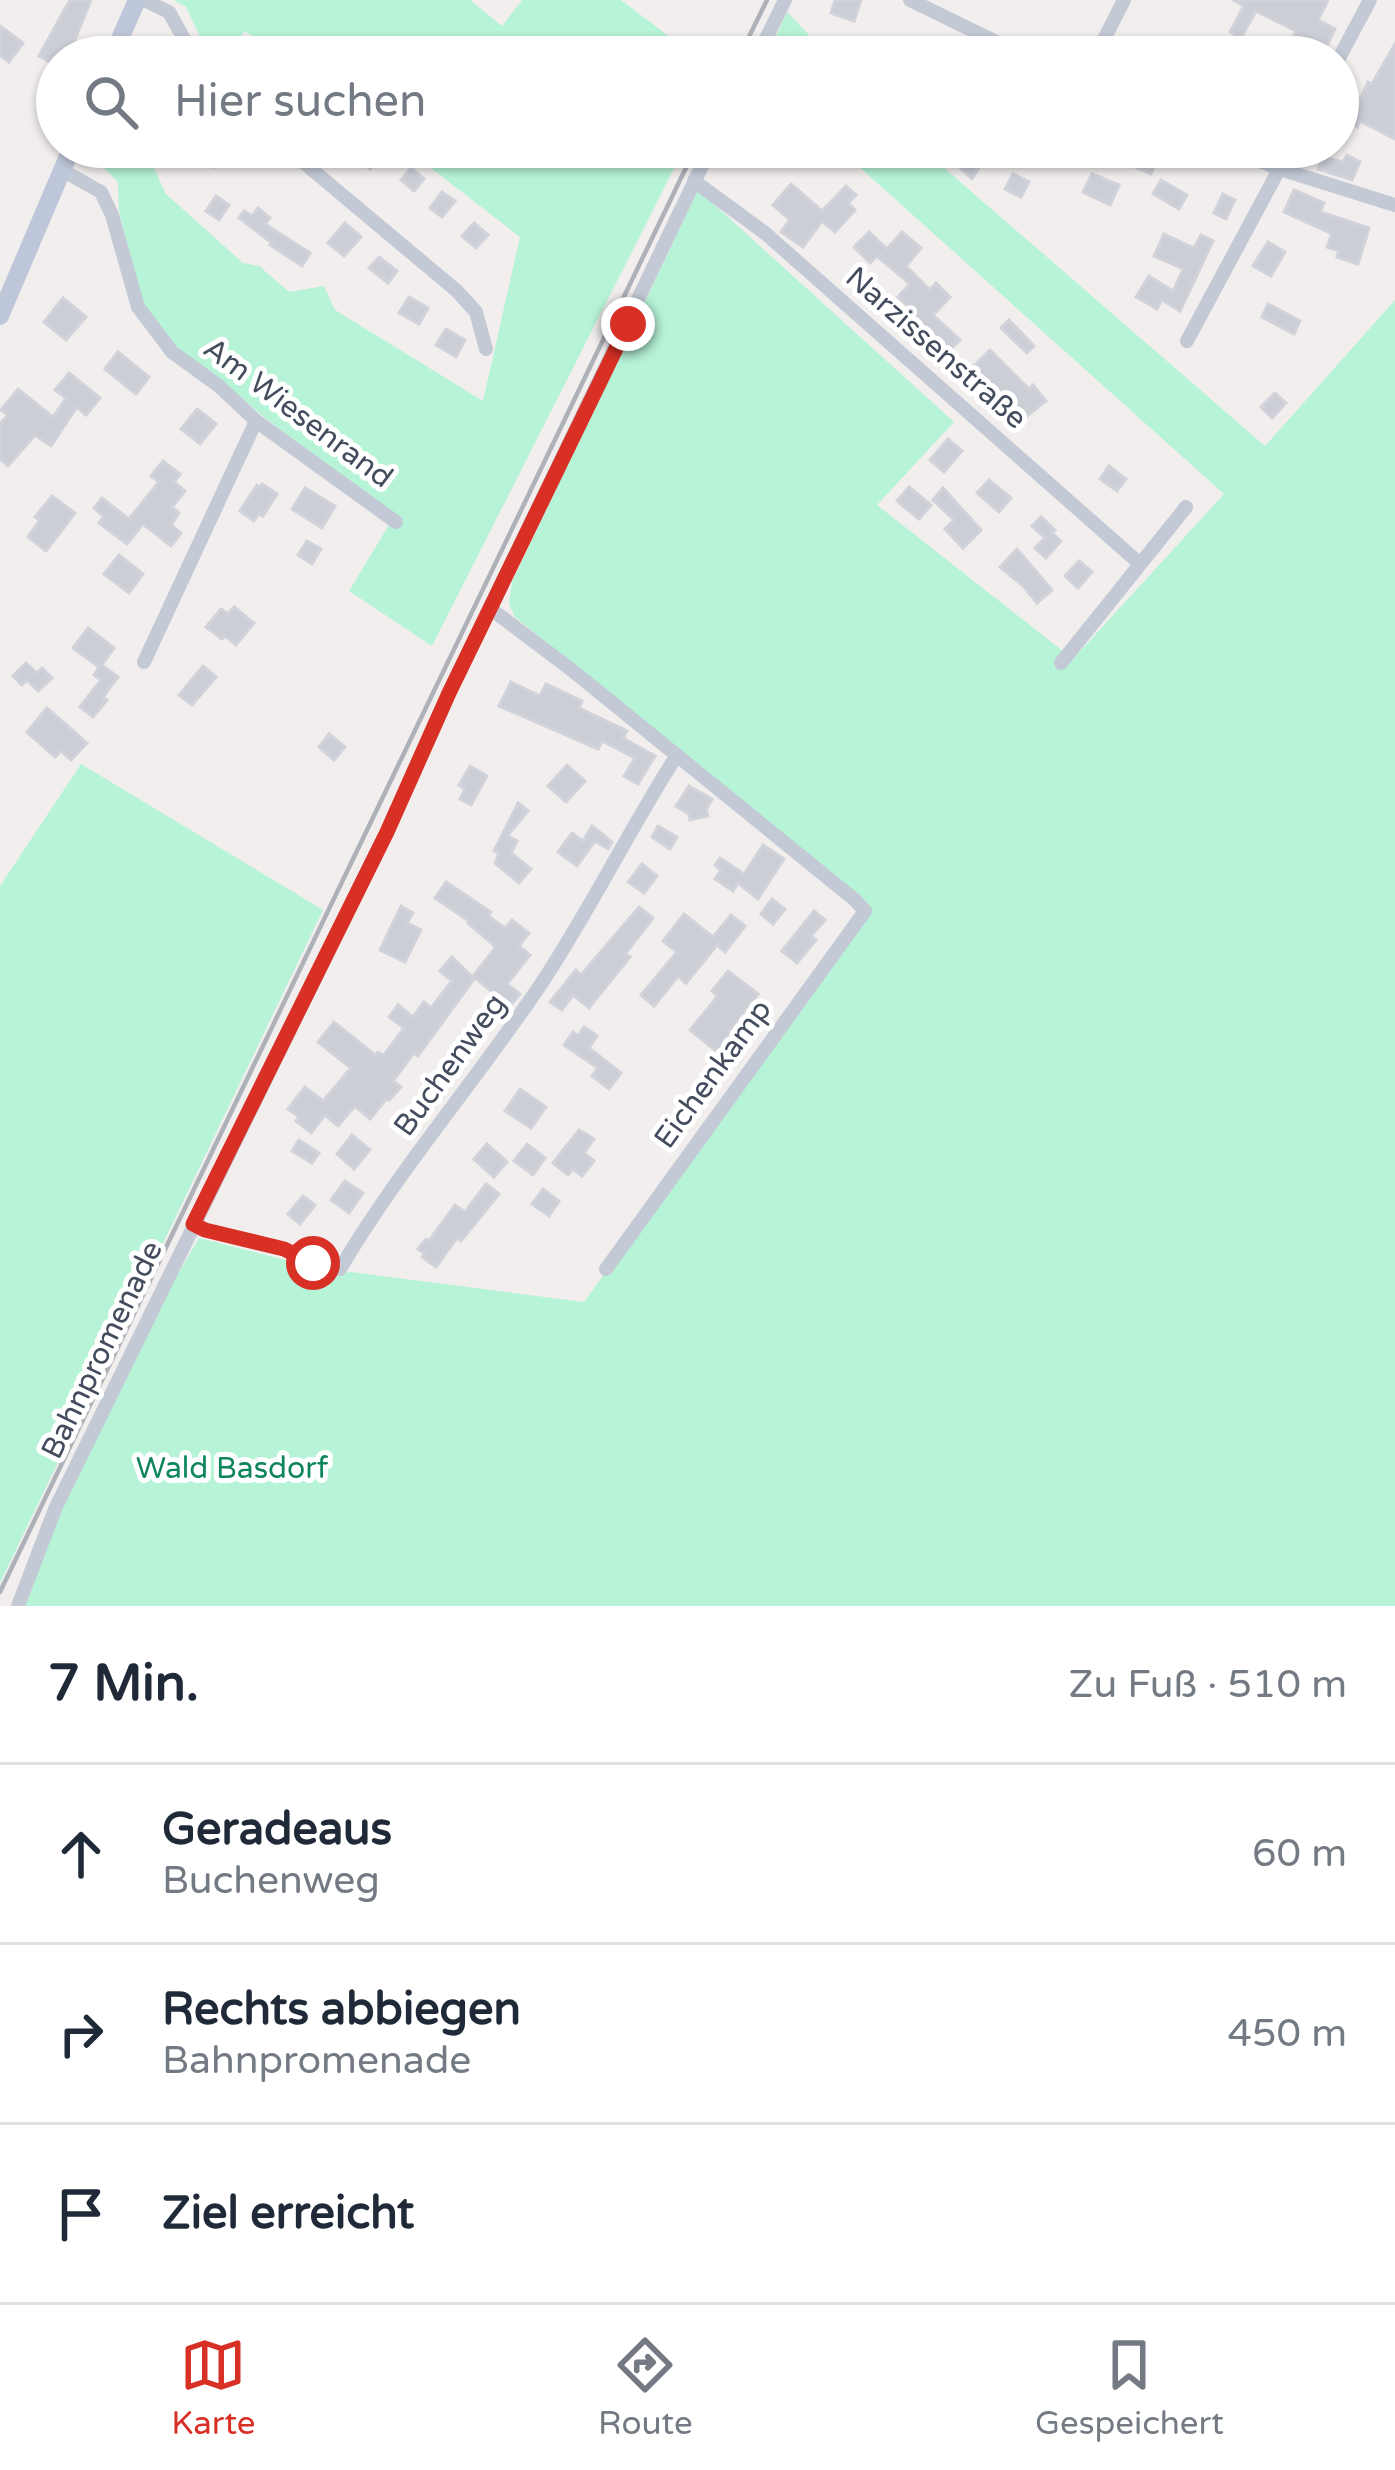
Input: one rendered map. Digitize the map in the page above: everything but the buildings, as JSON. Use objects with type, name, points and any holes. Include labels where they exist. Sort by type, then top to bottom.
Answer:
[{"type":"main road","points":[[123,36],[141,0]]},
{"type":"main road","points":[[0,316],[62,170]]},
{"type":"street","points":[[141,0],[169,12],[182,36]]},
{"type":"street","points":[[767,36],[785,0]]},
{"type":"street","points":[[910,0],[984,36]]},
{"type":"street","points":[[1106,36],[1124,0]]},
{"type":"street","points":[[1351,36],[1370,0]]},
{"type":"street","points":[[310,168],[458,291],[476,312],[486,350]]},
{"type":"street","name":"Bahnpromenade","points":[[18,1606],[55,1509],[387,832],[700,168]]},
{"type":"street","points":[[1187,341],[1280,169],[1395,205]]},
{"type":"street","name":"Am Wiesenrand","points":[[62,170],[101,192],[112,214],[138,307],[172,352],[256,421],[396,522]]},
{"type":"street","name":"Narzissenstraße","points":[[694,181],[764,233],[1139,563]]},
{"type":"street","points":[[144,662],[256,421]]},
{"type":"street","points":[[1060,663],[1186,507]]},
{"type":"street","points":[[491,609],[677,755]]},
{"type":"street","name":"Eichenkamp","points":[[606,1269],[865,911],[677,755]]},
{"type":"street","name":"Buchenweg","points":[[193,1224],[340,1269],[370,1219],[540,985],[677,755]]},
{"type":"green space","points":[[174,0],[470,0],[502,26],[522,0],[621,0],[668,36],[252,36],[245,31],[240,36],[200,36],[186,7]]},
{"type":"green space","points":[[787,12],[810,36],[776,36]]},
{"type":"green space","points":[[104,168],[154,168],[166,194],[243,263],[259,266],[289,292],[324,286],[335,310],[483,401],[520,237],[431,168],[674,168],[432,646],[349,591],[395,515],[176,347],[143,304],[119,211],[118,182]]},
{"type":"green space","name":"Wald Basdorf","points":[[860,168],[944,168],[1265,446],[1395,300],[1395,1606],[25,1606],[103,1418],[199,1238],[325,1275],[351,1272],[584,1302],[869,905],[515,617],[509,604],[512,582],[698,190],[954,422],[877,505],[1073,659],[1224,494]]},
{"type":"green space","points":[[81,764],[323,910],[0,1583],[0,886]]},
{"type":"railway","points":[[749,36],[767,0]]},
{"type":"railway","points":[[0,1592],[686,168]]},
{"type":"route","points":[[313,1263],[284,1249],[193,1224],[387,832],[628,324]]}]
